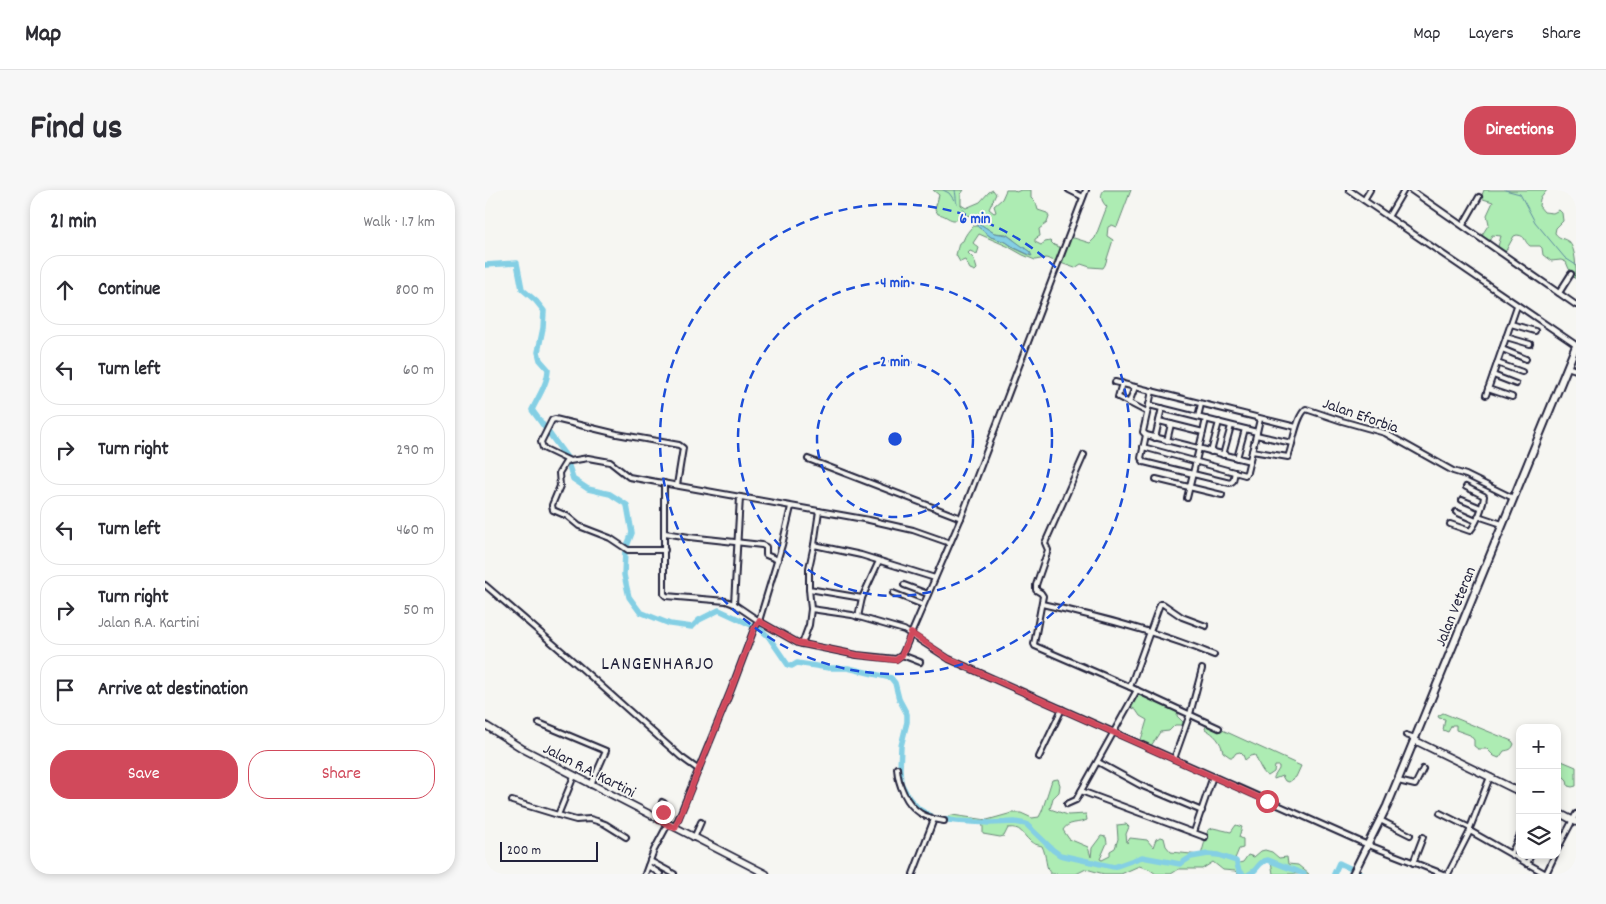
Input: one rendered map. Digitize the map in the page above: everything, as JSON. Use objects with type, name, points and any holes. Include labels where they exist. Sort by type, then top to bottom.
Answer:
[{"type":"main road","name":"Jalan Veteran","points":[[1355,871],[1398,780],[1576,346]]},
{"type":"main road","name":"Jalan R.A. Kartini","points":[[485,725],[523,750],[695,838],[753,871],[766,874]]},
{"type":"main road","points":[[1415,739],[1516,790]]},
{"type":"main road","points":[[1561,814],[1574,821]]},
{"type":"street","points":[[1069,190],[1083,197]]},
{"type":"street","points":[[665,483],[663,592],[665,595],[734,604],[759,621],[795,642],[802,644],[857,655],[896,660],[902,655],[961,518],[1085,190]]},
{"type":"street","points":[[1349,190],[1495,288],[1517,306],[1576,346]]},
{"type":"street","points":[[1363,200],[1370,190]]},
{"type":"street","points":[[1388,217],[1404,190]]},
{"type":"street","points":[[1411,190],[1576,305]]},
{"type":"street","points":[[1463,225],[1479,197]]},
{"type":"street","points":[[1559,293],[1571,274]]},
{"type":"street","points":[[1486,395],[1517,306]]},
{"type":"street","points":[[1511,324],[1535,332]]},
{"type":"street","points":[[1507,336],[1530,344]]},
{"type":"street","points":[[1502,349],[1526,358]]},
{"type":"street","points":[[1497,363],[1522,372]]},
{"type":"street","points":[[1567,367],[1576,370]]},
{"type":"street","points":[[1493,375],[1516,384]]},
{"type":"street","points":[[1115,382],[1296,427]]},
{"type":"street","points":[[1122,384],[1118,398],[1147,412]]},
{"type":"street","points":[[1129,403],[1135,387]]},
{"type":"street","points":[[1488,390],[1512,397]]},
{"type":"street","points":[[1152,391],[1143,432],[1146,435],[1249,461]]},
{"type":"street","points":[[1198,417],[1201,404]]},
{"type":"street","points":[[1149,405],[1293,443],[1289,456],[1286,458],[1252,451]]},
{"type":"street","points":[[1155,438],[1162,408]]},
{"type":"street","name":"Jalan Eforbia","points":[[1293,443],[1296,427],[1303,410],[1306,409],[1379,431],[1453,470],[1513,498]]},
{"type":"street","points":[[677,485],[683,448],[679,445],[555,419],[552,420],[541,442],[541,446],[547,451],[568,460],[588,458],[610,462],[629,476],[819,512],[869,520],[913,530],[950,543]]},
{"type":"street","points":[[1187,498],[1206,419]]},
{"type":"street","points":[[1143,447],[1246,474],[1260,419]]},
{"type":"street","points":[[1159,421],[1203,432]]},
{"type":"street","points":[[1211,452],[1219,422]]},
{"type":"street","points":[[1167,440],[1171,424]]},
{"type":"street","points":[[1223,455],[1231,426]]},
{"type":"street","points":[[1237,458],[1245,429]]},
{"type":"street","points":[[1146,435],[1141,458],[1145,462],[1230,483],[1233,481],[1235,472]]},
{"type":"street","points":[[1084,455],[1045,543],[1048,550],[1035,588],[1042,594],[1042,604],[1034,644],[1219,728]]},
{"type":"street","points":[[808,459],[961,518]]},
{"type":"street","points":[[568,460],[559,473],[560,486],[553,503],[553,510],[567,516],[579,526],[610,538],[626,549],[665,550]]},
{"type":"street","points":[[1156,479],[1222,495]]},
{"type":"street","points":[[1450,524],[1469,532],[1476,521],[1484,496],[1466,487]]},
{"type":"street","points":[[734,604],[740,496]]},
{"type":"street","points":[[1462,500],[1481,508]]},
{"type":"street","points":[[675,828],[759,621],[778,560],[791,506]]},
{"type":"street","points":[[802,644],[809,625],[811,609],[809,568],[819,512]]},
{"type":"street","points":[[1457,512],[1476,521]]},
{"type":"street","points":[[1478,516],[1502,524]]},
{"type":"street","points":[[665,533],[765,545],[766,555],[778,560]]},
{"type":"street","points":[[814,545],[861,555],[935,578]]},
{"type":"street","points":[[858,617],[862,598],[879,561]]},
{"type":"street","points":[[485,585],[681,758],[699,770]]},
{"type":"street","points":[[904,585],[928,594]]},
{"type":"street","points":[[809,589],[862,598]]},
{"type":"street","points":[[893,594],[923,605]]},
{"type":"street","points":[[1130,686],[1161,603],[1182,617],[1206,626]]},
{"type":"street","points":[[1042,604],[1149,632],[1189,644],[1214,655]]},
{"type":"street","points":[[811,609],[858,617],[904,630],[945,657],[1367,844],[1443,874]]},
{"type":"street","points":[[902,655],[920,662]]},
{"type":"street","points":[[1174,759],[1190,714],[1202,669]]},
{"type":"street","points":[[1067,804],[1075,800],[1081,791],[1137,690]]},
{"type":"street","points":[[1039,757],[1062,709]]},
{"type":"street","points":[[539,722],[606,751],[591,785]]},
{"type":"street","points":[[1406,735],[1415,739]]},
{"type":"street","points":[[1098,762],[1140,785],[1202,811]]},
{"type":"street","points":[[897,768],[898,780],[909,802],[920,813],[944,822]]},
{"type":"street","points":[[1398,780],[1416,785],[1423,769]]},
{"type":"street","points":[[558,815],[574,776]]},
{"type":"street","points":[[1194,832],[1213,776]]},
{"type":"street","points":[[1449,874],[1470,830],[1490,777]]},
{"type":"street","points":[[1081,791],[1205,837]]},
{"type":"street","points":[[512,801],[576,820],[597,820],[625,837]]},
{"type":"street","points":[[659,820],[664,808],[662,802]]},
{"type":"street","points":[[1440,813],[1546,874],[1553,859]]},
{"type":"street","points":[[1561,843],[1576,814]]},
{"type":"street","points":[[913,874],[935,819]]},
{"type":"street","points":[[1380,820],[1410,835]]},
{"type":"street","points":[[695,838],[701,822]]},
{"type":"street","points":[[645,874],[668,824]]},
{"type":"street","points":[[1413,863],[1423,837]]},
{"type":"street","points":[[1511,854],[1516,843]]},
{"type":"street","points":[[1527,864],[1529,859]]},
{"type":"street","points":[[649,863],[660,874]]},
{"type":"street","points":[[649,863],[674,874]]},
{"type":"green space","points":[[933,190],[964,190],[961,194],[961,205],[966,208],[980,202],[993,190],[996,194],[989,209],[994,213],[996,212],[994,206],[1002,199],[1006,190],[1014,190],[1016,192],[1031,190],[1031,198],[1036,203],[1038,210],[1047,213],[1049,217],[1047,223],[1039,229],[1040,236],[1035,239],[1035,242],[1041,245],[1050,241],[1064,249],[1068,238],[1090,243],[1095,238],[1107,207],[1102,199],[1104,190],[1131,190],[1117,227],[1112,225],[1108,227],[1107,236],[1113,240],[1103,268],[1081,264],[1075,268],[1046,258],[1035,260],[979,234],[973,243],[979,248],[977,254],[970,251],[968,253],[974,259],[977,269],[975,271],[970,269],[965,260],[960,262],[956,255],[959,243],[963,241],[973,226],[977,226],[991,237],[1006,242],[1031,256],[1030,252],[1006,234],[994,233],[977,222],[972,216],[969,215],[953,220],[938,214],[935,209],[939,195]]},
{"type":"green space","points":[[1484,190],[1547,190],[1540,199],[1539,206],[1544,212],[1553,213],[1559,210],[1562,213],[1563,221],[1556,228],[1555,233],[1569,242],[1573,249],[1576,279],[1573,277],[1566,262],[1561,260],[1551,261],[1543,255],[1540,246],[1530,246],[1522,236],[1514,236],[1504,254],[1497,250],[1501,236],[1492,235],[1488,244],[1480,238],[1489,224],[1487,215],[1493,202],[1483,199]]},
{"type":"green space","points":[[1137,690],[1178,709],[1177,716],[1183,722],[1183,725],[1175,725],[1169,731],[1160,732],[1151,746],[1145,744],[1141,740],[1147,720],[1129,706]]},
{"type":"green space","points":[[1443,713],[1512,741],[1514,744],[1510,749],[1504,751],[1499,758],[1494,756],[1487,749],[1478,749],[1474,746],[1474,740],[1470,735],[1456,730],[1456,725],[1452,725],[1448,732],[1443,730],[1445,719],[1438,716]]},
{"type":"green space","points":[[1207,723],[1301,766],[1296,777],[1289,782],[1285,781],[1282,776],[1274,779],[1279,766],[1275,766],[1274,772],[1268,776],[1266,775],[1255,755],[1245,760],[1240,752],[1230,757],[1223,752],[1217,738],[1205,729]]},
{"type":"green space","points":[[1561,761],[1576,767],[1576,786],[1568,786],[1567,780],[1562,775]]},
{"type":"green space","points":[[1058,779],[1060,785],[1059,792],[1053,798],[1050,809],[1068,815],[1086,814],[1087,820],[1068,825],[1063,830],[1069,839],[1088,847],[1091,857],[1092,848],[1101,836],[1106,837],[1107,843],[1100,859],[1102,860],[1110,856],[1110,851],[1115,848],[1118,839],[1117,825],[1126,824],[1129,827],[1126,834],[1127,843],[1130,838],[1147,840],[1153,847],[1156,839],[1161,837],[1164,838],[1166,846],[1171,852],[1201,855],[1208,830],[1213,828],[1231,832],[1236,825],[1242,827],[1239,837],[1243,839],[1243,848],[1239,849],[1234,861],[1243,862],[1248,855],[1254,857],[1265,850],[1272,852],[1279,858],[1287,857],[1288,864],[1298,865],[1309,874],[1273,874],[1271,861],[1264,861],[1254,874],[1238,874],[1235,871],[1223,870],[1213,862],[1202,869],[1179,869],[1171,874],[1156,874],[1149,869],[1139,866],[1121,874],[1104,874],[1086,869],[1076,874],[1051,874],[1042,846],[1031,842],[1019,829],[1008,828],[1004,836],[1000,837],[983,834],[982,823],[949,820],[949,816],[952,815],[987,820],[1012,813],[1021,813],[1032,818],[1039,817],[1052,780]]},
{"type":"water","points":[[977,222],[994,233],[1007,235],[1030,252],[1032,256],[1006,242],[991,237],[977,226]]},
{"type":"waterway","points":[[943,190],[949,193],[954,200]]},
{"type":"waterway","points":[[955,190],[957,203],[967,213]]},
{"type":"waterway","points":[[1505,190],[1520,194],[1535,222],[1565,258],[1576,265]]},
{"type":"waterway","points":[[485,265],[517,263],[522,289],[544,311],[538,352],[540,360],[548,369],[548,374],[545,385],[532,410],[568,459],[573,479],[588,489],[610,494],[627,505],[632,533],[625,551],[624,575],[629,597],[640,612],[670,624],[692,627],[699,620],[719,610],[760,629],[768,636],[788,665],[792,666],[797,663],[829,668],[848,668],[891,678],[895,683],[899,699],[907,714],[901,746],[901,783],[909,798],[919,809],[934,818],[956,821],[1015,822],[1026,824],[1060,855],[1114,867],[1142,857],[1180,864],[1191,857],[1208,854],[1236,861],[1239,871],[1243,874]]},
{"type":"waterway","points":[[1249,874],[1262,862],[1268,860],[1304,874]]},
{"type":"waterway","points":[[1334,874],[1339,863],[1362,874]]},
{"type":"district","name":"LANGENHARJO","points":[[658,662]]},
{"type":"route","points":[[663,812],[659,820],[675,828],[754,629],[759,621],[798,643],[857,655],[896,660],[902,655],[911,633],[949,659],[1267,801]]}]
